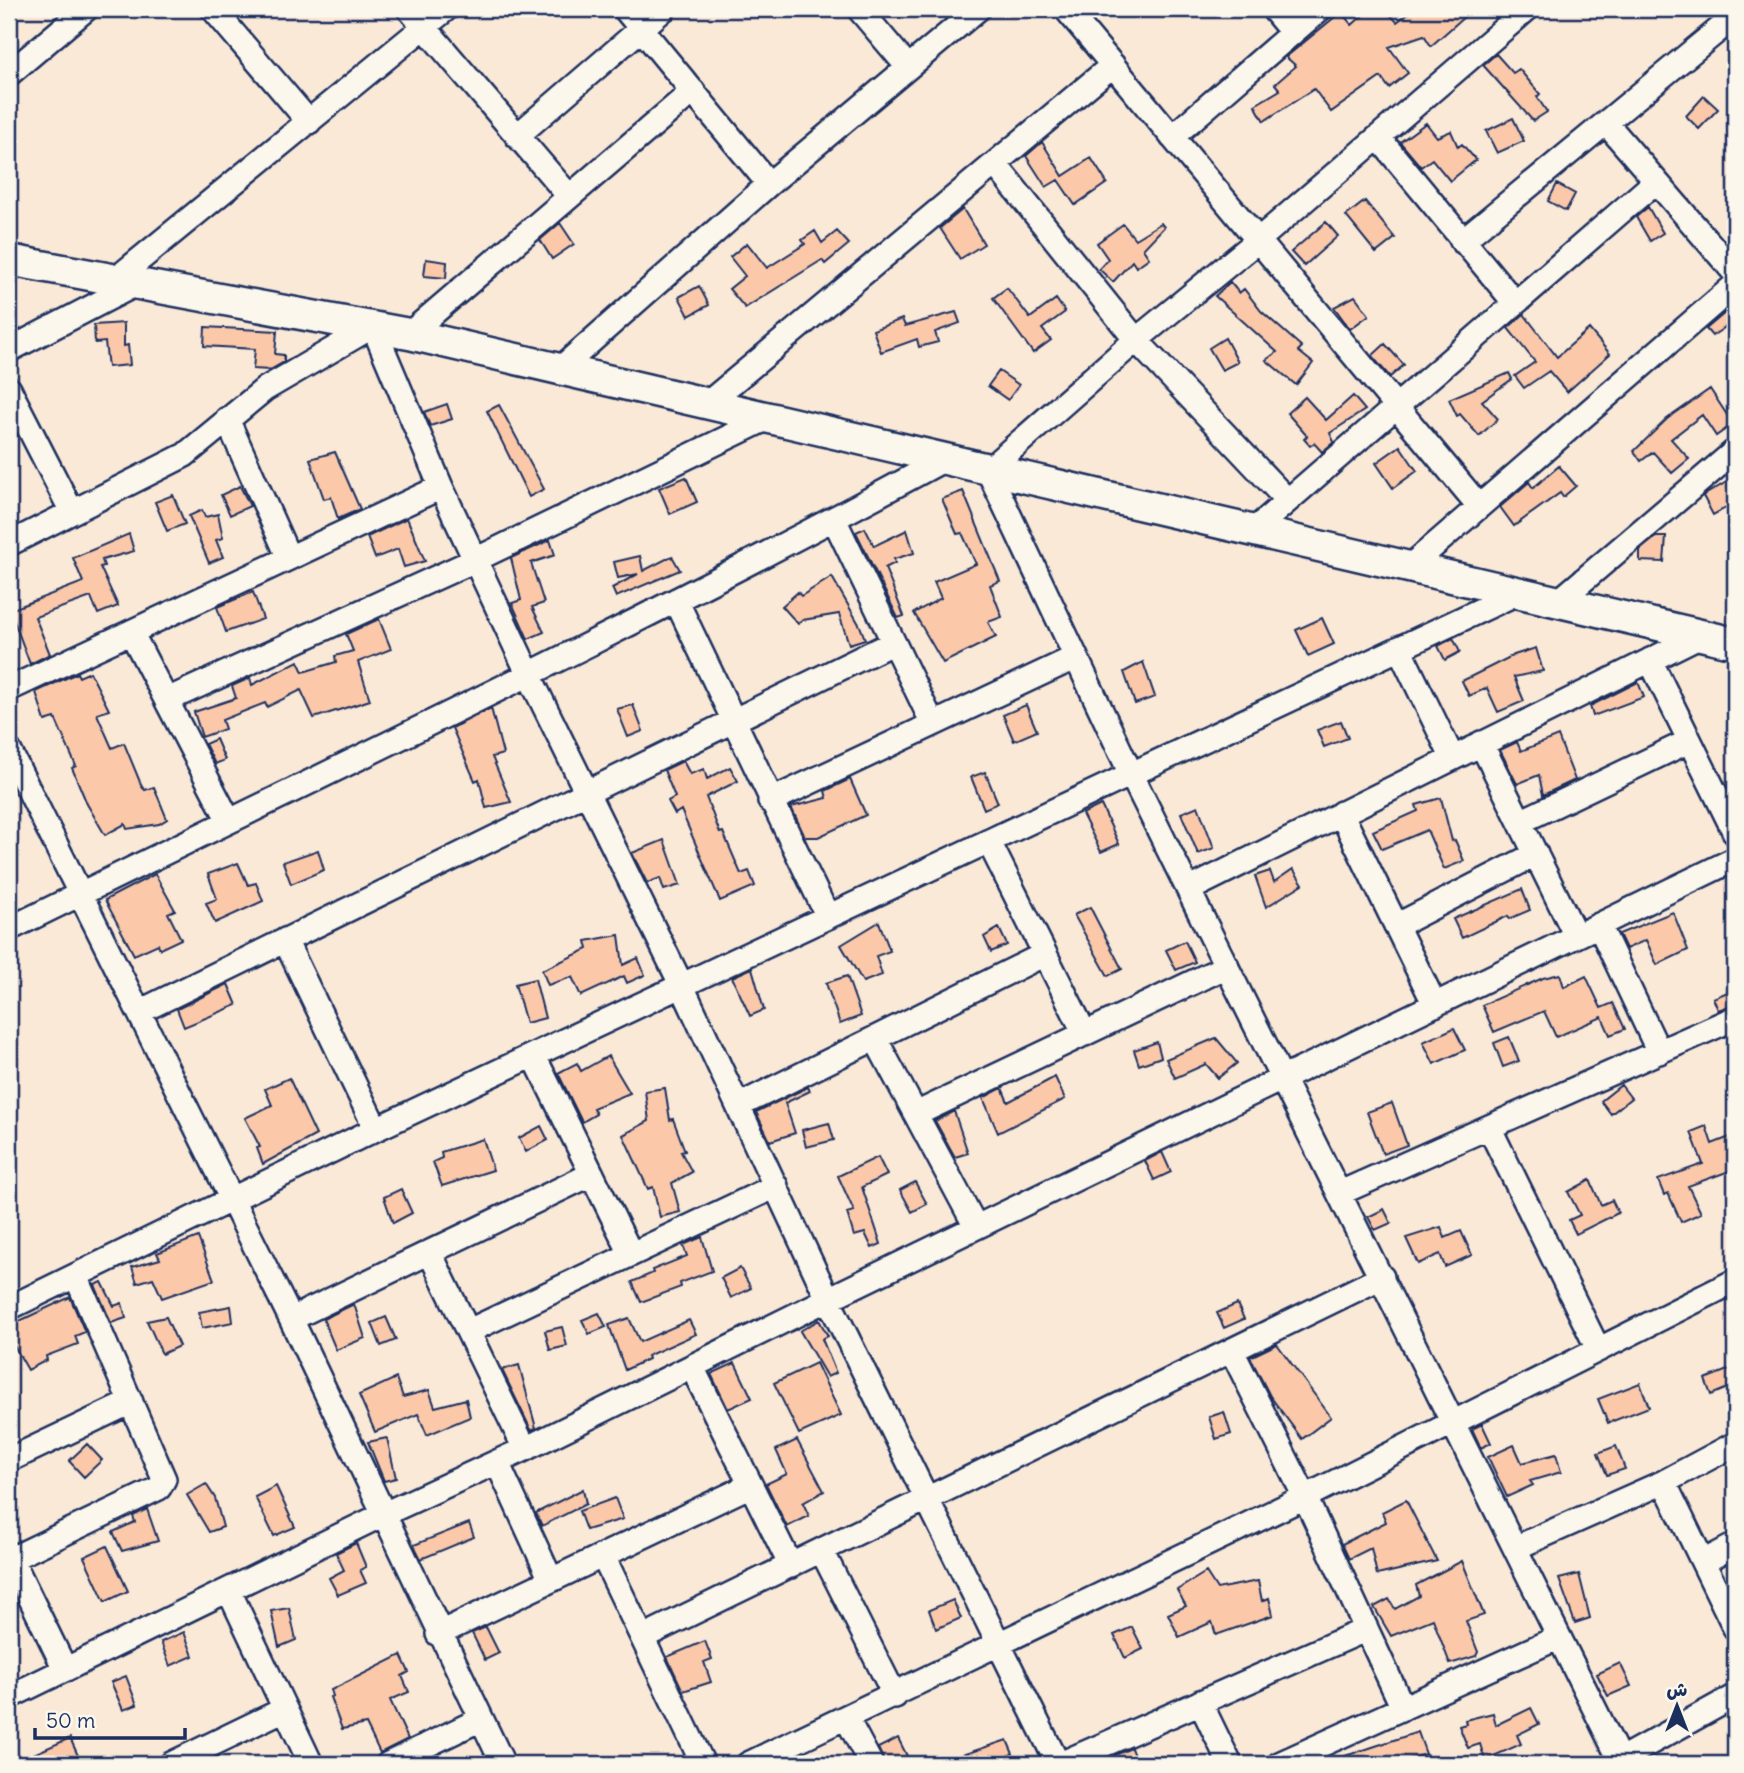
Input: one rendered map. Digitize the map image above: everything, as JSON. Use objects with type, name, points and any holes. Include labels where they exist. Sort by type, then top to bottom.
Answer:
[{"type":"street","points":[[9,74],[86,9]]},
{"type":"street","points":[[212,9],[309,122]]},
{"type":"street","points":[[409,9],[569,196]]},
{"type":"street","points":[[9,350],[127,281],[309,122],[446,9]]},
{"type":"street","points":[[625,9],[769,184]]},
{"type":"street","points":[[517,136],[664,9]]},
{"type":"street","points":[[859,9],[908,67]]},
{"type":"street","points":[[561,368],[769,184],[978,9]]},
{"type":"street","points":[[1066,9],[1256,242],[1479,506]]},
{"type":"street","points":[[1273,9],[1292,32]]},
{"type":"street","points":[[1172,137],[1320,9]]},
{"type":"street","points":[[988,470],[1136,340],[1378,137],[1518,11]]},
{"type":"street","points":[[1462,241],[1727,20]]},
{"type":"street","points":[[709,402],[1113,65]]},
{"type":"street","points":[[409,334],[693,92]]},
{"type":"street","points":[[1606,123],[1735,273]]},
{"type":"street","points":[[1378,137],[1515,303]]},
{"type":"street","points":[[995,164],[1136,340],[1287,500]]},
{"type":"street","points":[[1254,530],[1655,182]]},
{"type":"street","points":[[9,260],[373,326],[772,416],[988,470],[1254,530],[1406,569],[1559,601],[1735,643]]},
{"type":"street","points":[[1406,569],[1735,285]]},
{"type":"street","points":[[9,544],[185,455],[265,389],[373,326]]},
{"type":"street","points":[[373,326],[441,487],[529,675],[682,986],[828,1299],[1059,1764],[1365,1630]]},
{"type":"street","points":[[9,389],[72,512]]},
{"type":"street","points":[[167,700],[475,560],[772,416]]},
{"type":"street","points":[[227,419],[288,556]]},
{"type":"street","points":[[1559,601],[1735,451]]},
{"type":"street","points":[[9,929],[529,675],[834,519],[945,458]]},
{"type":"street","points":[[988,470],[1131,774],[1382,1277],[1618,1763],[1735,1696]]},
{"type":"street","points":[[9,689],[288,556],[441,487]]},
{"type":"street","points":[[834,519],[933,724]]},
{"type":"street","points":[[9,1308],[376,1129],[1517,593]]},
{"type":"street","points":[[676,600],[770,801],[828,917]]},
{"type":"street","points":[[131,632],[229,821]]},
{"type":"street","points":[[1190,889],[1701,635]]},
{"type":"street","points":[[139,1012],[892,643]]},
{"type":"street","points":[[1399,648],[1452,757]]},
{"type":"street","points":[[770,801],[1074,657]]},
{"type":"street","points":[[1650,660],[1735,833]]},
{"type":"street","points":[[1520,822],[1689,741]]},
{"type":"street","points":[[1480,743],[1576,936]]},
{"type":"street","points":[[9,750],[17,784],[81,893],[291,1320],[502,1764]]},
{"type":"street","points":[[1341,813],[1435,1004]]},
{"type":"street","points":[[989,842],[1085,1034]]},
{"type":"street","points":[[1396,926],[1536,854]]},
{"type":"street","points":[[9,1697],[384,1514],[525,1449],[1735,859]]},
{"type":"street","points":[[1599,925],[1659,1052]]},
{"type":"street","points":[[285,940],[376,1129]]},
{"type":"street","points":[[738,1106],[1045,954]]},
{"type":"street","points":[[916,1114],[1227,966]]},
{"type":"street","points":[[1340,1193],[1735,1018]]},
{"type":"street","points":[[876,1040],[976,1227]]},
{"type":"street","points":[[534,1056],[631,1254]]},
{"type":"street","points":[[1489,1127],[1598,1349]]},
{"type":"street","points":[[291,1320],[592,1174]]},
{"type":"street","points":[[469,1332],[776,1186]]},
{"type":"street","points":[[430,1253],[525,1449]]},
{"type":"street","points":[[65,1670],[10,1556],[163,1483],[162,1473],[76,1276]]},
{"type":"street","points":[[643,1637],[1382,1277]]},
{"type":"street","points":[[748,1764],[895,1696],[1305,1497],[1735,1281]]},
{"type":"street","points":[[1232,1350],[1305,1497],[1403,1708]]},
{"type":"street","points":[[692,1367],[791,1566]]},
{"type":"street","points":[[9,1460],[131,1402]]},
{"type":"street","points":[[1515,1548],[1664,1482],[1735,1444]]},
{"type":"street","points":[[497,1462],[551,1580]]},
{"type":"street","points":[[1664,1482],[1735,1628]]},
{"type":"street","points":[[438,1634],[749,1486]]},
{"type":"street","points":[[1703,1562],[1735,1545]]},
{"type":"street","points":[[822,1551],[895,1696]]},
{"type":"street","points":[[603,1556],[704,1764]]},
{"type":"street","points":[[229,1591],[311,1764]]},
{"type":"street","points":[[1279,1764],[1557,1638]]},
{"type":"street","points":[[1200,1702],[1230,1764]]},
{"type":"street","points":[[171,1764],[285,1709]]},
{"type":"street","points":[[388,1764],[481,1719]]},
{"type":"street","points":[[847,1719],[872,1764]]},
{"type":"building","points":[[1370,9],[1385,9],[1397,22],[1414,9],[1473,9],[1431,46],[1424,35],[1389,47],[1408,73],[1389,88],[1381,77],[1331,112],[1314,89],[1264,121],[1255,105],[1280,90],[1275,84],[1296,66],[1286,57],[1341,12],[1352,25]]},
{"type":"building","points":[[1496,54],[1513,73],[1519,69],[1540,94],[1537,97],[1547,112],[1533,121],[1483,65]]},
{"type":"building","points":[[1704,96],[1718,109],[1699,129],[1686,116]]},
{"type":"building","points":[[1513,118],[1524,141],[1497,153],[1486,131]]},
{"type":"building","points":[[1426,123],[1437,137],[1451,131],[1458,147],[1462,144],[1476,160],[1450,181],[1432,159],[1421,167],[1400,142]]},
{"type":"building","points":[[1042,142],[1063,176],[1091,158],[1107,183],[1075,205],[1058,180],[1046,187],[1026,156]]},
{"type":"building","points":[[1557,184],[1575,194],[1566,211],[1548,201]]},
{"type":"building","points":[[1365,201],[1395,238],[1376,253],[1346,216]]},
{"type":"building","points":[[1648,207],[1663,233],[1650,241],[1636,217]]},
{"type":"building","points":[[963,209],[984,244],[960,259],[940,228]]},
{"type":"building","points":[[1326,222],[1338,236],[1304,266],[1291,252]]},
{"type":"building","points":[[560,223],[574,244],[552,259],[540,240]]},
{"type":"building","points":[[1161,223],[1164,227],[1143,249],[1149,258],[1136,267],[1132,261],[1113,282],[1099,269],[1108,259],[1097,243],[1123,224],[1135,239]]},
{"type":"building","points":[[815,231],[822,243],[837,231],[849,244],[825,264],[822,260],[745,308],[729,289],[745,276],[730,257],[747,243],[767,268],[805,244],[802,240]]},
{"type":"building","points":[[426,259],[447,262],[446,278],[424,276]]},
{"type":"building","points":[[1230,282],[1239,293],[1244,289],[1261,311],[1302,347],[1298,351],[1313,363],[1296,385],[1266,360],[1277,352],[1215,296]]},
{"type":"building","points":[[699,286],[709,305],[689,316],[679,297]]},
{"type":"building","points":[[1007,288],[1030,318],[1056,299],[1065,312],[1042,329],[1051,340],[1033,353],[993,298]]},
{"type":"building","points":[[1355,296],[1369,315],[1350,329],[1334,307]]},
{"type":"building","points":[[956,312],[960,323],[935,332],[938,342],[919,347],[917,339],[881,352],[873,330],[902,319],[905,326]]},
{"type":"building","points":[[1726,312],[1733,322],[1712,336],[1706,329]]},
{"type":"building","points":[[1524,314],[1557,357],[1589,329],[1610,354],[1567,392],[1549,371],[1524,388],[1515,376],[1535,362],[1508,328]]},
{"type":"building","points":[[124,323],[124,346],[128,345],[130,365],[108,367],[105,342],[95,343],[94,325]]},
{"type":"building","points":[[205,327],[277,331],[275,354],[284,355],[284,362],[270,370],[253,369],[255,349],[204,346]]},
{"type":"building","points":[[1225,338],[1238,362],[1222,370],[1209,348]]},
{"type":"building","points":[[1385,344],[1404,365],[1390,377],[1372,356]]},
{"type":"building","points":[[999,371],[1019,385],[1008,400],[988,386]]},
{"type":"building","points":[[1509,373],[1512,379],[1482,401],[1498,419],[1479,436],[1460,414],[1457,416],[1449,399]]},
{"type":"building","points":[[1710,389],[1733,424],[1716,436],[1702,415],[1671,439],[1689,459],[1672,473],[1653,452],[1641,461],[1634,451],[1667,419]]},
{"type":"building","points":[[1353,396],[1365,410],[1330,433],[1334,442],[1322,452],[1314,443],[1310,446],[1304,439],[1307,436],[1287,413],[1305,397],[1326,420]]},
{"type":"building","points":[[447,404],[452,419],[430,426],[424,412]]},
{"type":"building","points":[[499,405],[544,489],[529,497],[487,411]]},
{"type":"building","points":[[1400,446],[1417,471],[1393,488],[1376,463]]},
{"type":"building","points":[[335,452],[360,509],[338,519],[331,497],[324,499],[310,459]]},
{"type":"building","points":[[1559,466],[1576,486],[1563,497],[1560,493],[1514,526],[1500,507],[1529,482],[1533,488]]},
{"type":"building","points":[[686,477],[697,502],[670,514],[659,488]]},
{"type":"building","points":[[1735,477],[1735,503],[1713,515],[1703,496]]},
{"type":"building","points":[[240,486],[250,506],[230,515],[221,495]]},
{"type":"building","points":[[963,491],[1000,581],[990,585],[1002,617],[988,622],[996,637],[943,663],[914,613],[941,598],[934,582],[976,564],[962,533],[957,534],[942,499]]},
{"type":"building","points":[[173,495],[185,524],[167,531],[155,502]]},
{"type":"building","points":[[202,510],[205,517],[218,514],[223,538],[216,540],[223,557],[209,563],[189,516]]},
{"type":"building","points":[[407,518],[425,561],[404,567],[398,549],[375,558],[367,537]]},
{"type":"building","points":[[865,528],[874,546],[907,530],[914,553],[894,559],[895,563],[885,568],[904,616],[898,618],[856,532]]},
{"type":"building","points":[[129,534],[134,551],[102,560],[104,566],[100,567],[118,606],[98,614],[91,597],[35,617],[50,654],[30,664],[10,610],[83,582],[73,558]]},
{"type":"building","points":[[1656,537],[1666,537],[1664,562],[1640,561],[1640,550]]},
{"type":"building","points":[[550,540],[555,555],[531,563],[544,603],[532,607],[544,632],[528,639],[512,603],[521,600],[511,558]]},
{"type":"building","points":[[640,556],[643,571],[672,556],[680,570],[616,597],[612,588],[638,574],[618,578],[614,562]]},
{"type":"building","points":[[832,577],[865,639],[849,644],[839,614],[803,620],[798,624],[782,606],[798,592],[801,596]]},
{"type":"building","points":[[253,592],[263,619],[226,632],[217,607]]},
{"type":"building","points":[[1322,618],[1334,644],[1308,656],[1296,630]]},
{"type":"building","points":[[379,619],[391,649],[358,662],[370,700],[314,718],[301,690],[267,707],[265,703],[222,720],[225,729],[202,737],[194,712],[236,698],[232,686],[250,678],[252,685],[298,661],[303,672],[336,662],[335,656],[353,651],[346,634]]},
{"type":"building","points":[[1453,638],[1460,652],[1445,660],[1438,646]]},
{"type":"building","points":[[1536,648],[1543,671],[1514,677],[1524,701],[1498,712],[1487,688],[1469,696],[1462,681],[1514,655]]},
{"type":"building","points":[[1143,662],[1155,697],[1135,704],[1124,672]]},
{"type":"building","points":[[90,672],[109,710],[97,714],[112,748],[124,743],[142,787],[145,790],[154,787],[167,819],[159,824],[127,829],[125,824],[105,835],[87,804],[72,768],[76,766],[55,718],[45,721],[36,692],[77,673],[79,677]]},
{"type":"building","points":[[1638,682],[1644,697],[1593,716],[1590,706]]},
{"type":"building","points":[[633,705],[643,731],[628,737],[617,709]]},
{"type":"building","points":[[1026,705],[1037,731],[1014,741],[1003,715]]},
{"type":"building","points":[[491,708],[503,754],[492,757],[511,802],[486,808],[479,779],[475,781],[452,728]]},
{"type":"building","points":[[1341,721],[1348,738],[1324,747],[1317,730]]},
{"type":"building","points":[[1558,736],[1575,780],[1543,795],[1539,775],[1517,784],[1500,750],[1517,742],[1521,751]]},
{"type":"building","points":[[216,739],[225,760],[215,764],[205,744]]},
{"type":"building","points":[[683,761],[690,774],[704,769],[707,779],[730,767],[738,781],[706,797],[720,833],[723,832],[741,874],[749,871],[755,886],[720,901],[681,810],[675,814],[668,801],[675,797],[664,770]]},
{"type":"building","points":[[985,772],[998,803],[984,809],[971,777]]},
{"type":"building","points":[[850,779],[866,815],[818,837],[805,837],[791,807],[827,798],[825,791]]},
{"type":"building","points":[[1441,798],[1452,841],[1455,840],[1464,861],[1444,869],[1427,830],[1382,849],[1373,831],[1418,811],[1416,805]]},
{"type":"building","points":[[1101,805],[1119,844],[1101,852],[1082,814]]},
{"type":"building","points":[[1198,806],[1214,848],[1198,854],[1181,813]]},
{"type":"building","points":[[664,840],[680,885],[664,890],[660,878],[647,883],[632,853]]},
{"type":"building","points":[[318,850],[324,870],[291,884],[283,862]]},
{"type":"building","points":[[238,863],[248,885],[256,883],[263,901],[215,923],[206,903],[217,899],[208,874]]},
{"type":"building","points":[[1293,869],[1303,884],[1266,907],[1255,876],[1270,871],[1274,882]]},
{"type":"building","points":[[155,874],[175,910],[168,913],[181,939],[160,949],[158,944],[134,955],[105,900]]},
{"type":"building","points":[[1522,889],[1530,910],[1509,919],[1508,916],[1462,938],[1453,919]]},
{"type":"building","points":[[1090,907],[1122,969],[1108,976],[1074,915]]},
{"type":"building","points":[[1673,912],[1688,950],[1657,965],[1646,940],[1626,949],[1619,934]]},
{"type":"building","points":[[879,922],[890,951],[876,956],[882,975],[863,982],[841,945]]},
{"type":"building","points":[[999,928],[1007,945],[991,952],[984,937]]},
{"type":"building","points":[[619,935],[623,965],[638,958],[645,975],[627,983],[624,976],[581,996],[572,977],[548,985],[542,970],[588,949],[586,941]]},
{"type":"building","points":[[1185,941],[1195,962],[1176,970],[1166,950]]},
{"type":"building","points":[[752,968],[764,1010],[750,1016],[732,977]]},
{"type":"building","points":[[1560,974],[1564,987],[1586,976],[1601,1008],[1613,1003],[1625,1029],[1610,1035],[1602,1017],[1556,1037],[1544,1011],[1494,1032],[1482,1005],[1543,978]]},
{"type":"building","points":[[847,976],[861,1016],[840,1024],[826,983]]},
{"type":"building","points":[[535,979],[545,1018],[526,1023],[515,984]]},
{"type":"building","points":[[228,984],[237,1005],[184,1027],[177,1009]]},
{"type":"building","points":[[1735,989],[1735,1004],[1718,1010],[1713,998]]},
{"type":"building","points":[[1454,1028],[1465,1050],[1434,1064],[1423,1042]]},
{"type":"building","points":[[1509,1037],[1519,1061],[1503,1067],[1494,1043]]},
{"type":"building","points":[[1216,1038],[1237,1063],[1218,1078],[1206,1064],[1175,1078],[1166,1059]]},
{"type":"building","points":[[1157,1042],[1161,1057],[1139,1065],[1134,1050]]},
{"type":"building","points":[[608,1056],[630,1093],[593,1108],[596,1114],[582,1122],[558,1073],[577,1063],[581,1071]]},
{"type":"building","points":[[1055,1077],[1065,1099],[998,1133],[983,1098],[1002,1088],[1008,1102]]},
{"type":"building","points":[[289,1078],[316,1135],[263,1164],[257,1148],[260,1147],[245,1118],[272,1105],[265,1089]]},
{"type":"building","points":[[1621,1085],[1631,1098],[1611,1114],[1601,1101]]},
{"type":"building","points":[[808,1087],[810,1091],[785,1103],[795,1133],[770,1141],[756,1112]]},
{"type":"building","points":[[665,1088],[670,1120],[673,1119],[685,1151],[681,1152],[692,1172],[672,1183],[680,1212],[660,1217],[653,1187],[648,1189],[623,1135],[649,1121],[645,1091]]},
{"type":"building","points":[[1392,1103],[1407,1145],[1383,1154],[1367,1112]]},
{"type":"building","points":[[954,1111],[968,1153],[955,1157],[935,1121]]},
{"type":"building","points":[[829,1123],[834,1140],[806,1147],[802,1130]]},
{"type":"building","points":[[541,1126],[548,1140],[526,1152],[519,1138]]},
{"type":"building","points":[[1706,1126],[1712,1144],[1735,1135],[1735,1169],[1688,1186],[1701,1213],[1681,1222],[1668,1193],[1664,1195],[1658,1180],[1703,1164],[1691,1132]]},
{"type":"building","points":[[483,1139],[493,1170],[442,1186],[433,1162],[442,1158],[441,1152]]},
{"type":"building","points":[[1162,1152],[1171,1172],[1154,1180],[1145,1161]]},
{"type":"building","points":[[878,1157],[887,1175],[862,1187],[881,1244],[872,1248],[865,1233],[854,1236],[847,1213],[854,1211],[838,1176]]},
{"type":"building","points":[[1590,1180],[1601,1205],[1612,1200],[1618,1213],[1576,1234],[1569,1220],[1580,1215],[1568,1192]]},
{"type":"building","points":[[915,1182],[927,1204],[912,1212],[900,1190]]},
{"type":"building","points":[[401,1189],[412,1213],[393,1223],[384,1197]]},
{"type":"building","points":[[1384,1209],[1391,1223],[1375,1230],[1368,1217]]},
{"type":"building","points":[[1441,1227],[1445,1238],[1461,1231],[1472,1255],[1445,1267],[1440,1254],[1418,1264],[1406,1238]]},
{"type":"building","points":[[198,1237],[214,1280],[162,1298],[153,1278],[137,1283],[132,1267],[160,1259],[157,1253]]},
{"type":"building","points":[[702,1237],[712,1271],[680,1283],[681,1287],[641,1302],[632,1282],[653,1273],[652,1270],[687,1256],[683,1245]]},
{"type":"building","points":[[740,1268],[751,1288],[731,1298],[721,1278]]},
{"type":"building","points":[[102,1282],[114,1306],[122,1303],[126,1318],[111,1323],[95,1285]]},
{"type":"building","points":[[70,1297],[85,1332],[75,1336],[78,1344],[46,1356],[47,1360],[28,1370],[9,1337],[9,1326]]},
{"type":"building","points":[[354,1304],[365,1338],[336,1350],[323,1319]]},
{"type":"building","points":[[1237,1304],[1244,1319],[1224,1328],[1217,1313]]},
{"type":"building","points":[[231,1306],[233,1322],[202,1328],[199,1312]]},
{"type":"building","points":[[599,1313],[606,1327],[589,1334],[582,1320]]},
{"type":"building","points":[[166,1317],[179,1346],[162,1354],[147,1321]]},
{"type":"building","points":[[386,1317],[396,1340],[381,1346],[372,1323]]},
{"type":"building","points":[[629,1318],[640,1342],[689,1320],[696,1334],[647,1356],[648,1359],[625,1370],[609,1325]]},
{"type":"building","points":[[819,1320],[828,1336],[822,1339],[836,1373],[827,1377],[800,1331]]},
{"type":"building","points":[[562,1327],[567,1346],[550,1350],[545,1331]]},
{"type":"building","points":[[1277,1344],[1331,1417],[1302,1439],[1270,1396],[1250,1357]]},
{"type":"building","points":[[735,1363],[752,1398],[728,1409],[711,1374]]},
{"type":"building","points":[[816,1363],[841,1415],[799,1434],[774,1383]]},
{"type":"building","points":[[519,1365],[536,1428],[531,1430],[502,1370]]},
{"type":"building","points":[[1735,1367],[1735,1385],[1711,1395],[1705,1379]]},
{"type":"building","points":[[396,1378],[403,1397],[429,1390],[435,1407],[466,1399],[470,1417],[427,1435],[418,1414],[375,1432],[359,1395]]},
{"type":"building","points":[[1640,1383],[1649,1407],[1608,1423],[1598,1399]]},
{"type":"building","points":[[1224,1412],[1231,1434],[1216,1439],[1209,1417]]},
{"type":"building","points":[[1482,1424],[1491,1443],[1481,1448],[1472,1429]]},
{"type":"building","points":[[387,1438],[396,1478],[384,1481],[368,1442]]},
{"type":"building","points":[[797,1440],[824,1491],[803,1503],[809,1516],[787,1527],[766,1484],[787,1474],[776,1450]]},
{"type":"building","points":[[87,1444],[102,1460],[84,1477],[69,1461]]},
{"type":"building","points":[[1514,1445],[1522,1463],[1556,1454],[1561,1472],[1530,1481],[1533,1485],[1507,1497],[1488,1457]]},
{"type":"building","points":[[1616,1446],[1625,1469],[1607,1475],[1598,1453]]},
{"type":"building","points":[[206,1484],[215,1498],[223,1527],[209,1532],[187,1495]]},
{"type":"building","points":[[276,1486],[295,1527],[274,1536],[255,1497]]},
{"type":"building","points":[[583,1489],[586,1504],[542,1526],[536,1513]]},
{"type":"building","points":[[615,1498],[623,1519],[586,1530],[579,1511]]},
{"type":"building","points":[[1406,1500],[1437,1561],[1377,1575],[1371,1548],[1349,1559],[1342,1544],[1386,1522],[1382,1512]]},
{"type":"building","points":[[147,1509],[158,1541],[122,1551],[113,1532],[135,1522],[133,1516]]},
{"type":"building","points":[[469,1523],[474,1537],[421,1559],[414,1545]]},
{"type":"building","points":[[356,1543],[366,1567],[360,1570],[366,1583],[338,1595],[329,1578],[344,1570],[336,1553]]},
{"type":"building","points":[[107,1546],[128,1591],[105,1602],[84,1557]]},
{"type":"building","points":[[1462,1561],[1484,1615],[1466,1621],[1478,1652],[1476,1656],[1450,1664],[1433,1619],[1391,1636],[1374,1607],[1389,1599],[1395,1609],[1419,1596],[1416,1585]]},
{"type":"building","points":[[1206,1572],[1217,1589],[1258,1581],[1262,1601],[1269,1598],[1273,1615],[1216,1635],[1212,1622],[1179,1637],[1168,1614],[1186,1606],[1177,1590]]},
{"type":"building","points":[[1579,1574],[1590,1618],[1575,1623],[1559,1579]]},
{"type":"building","points":[[953,1600],[961,1618],[936,1629],[929,1610]]},
{"type":"building","points":[[289,1608],[296,1640],[279,1647],[271,1611]]},
{"type":"building","points":[[486,1627],[499,1653],[485,1660],[472,1633]]},
{"type":"building","points":[[1132,1627],[1143,1649],[1125,1658],[1114,1635]]},
{"type":"building","points":[[184,1632],[193,1656],[170,1666],[161,1642]]},
{"type":"building","points":[[705,1641],[712,1659],[704,1662],[711,1682],[683,1691],[667,1657]]},
{"type":"building","points":[[401,1655],[409,1672],[402,1676],[409,1692],[390,1700],[408,1739],[380,1753],[366,1724],[342,1729],[330,1697],[333,1696],[331,1690]]},
{"type":"building","points":[[1620,1663],[1631,1686],[1608,1696],[1597,1674]]},
{"type":"building","points":[[126,1676],[137,1705],[123,1710],[111,1682]]},
{"type":"building","points":[[1531,1708],[1539,1724],[1517,1735],[1521,1744],[1485,1760],[1480,1744],[1468,1748],[1459,1726],[1466,1724],[1465,1720],[1493,1713],[1496,1725]]},
{"type":"building","points":[[1418,1732],[1426,1754],[1395,1764],[1331,1764],[1330,1761]]},
{"type":"building","points":[[70,1738],[80,1760],[71,1764],[11,1764]]},
{"type":"building","points":[[898,1738],[907,1756],[885,1764],[878,1748]]},
{"type":"building","points":[[1007,1740],[1013,1754],[983,1764],[944,1764],[944,1761]]},
{"type":"building","points":[[1131,1748],[1137,1764],[1116,1764],[1113,1756]]}]
